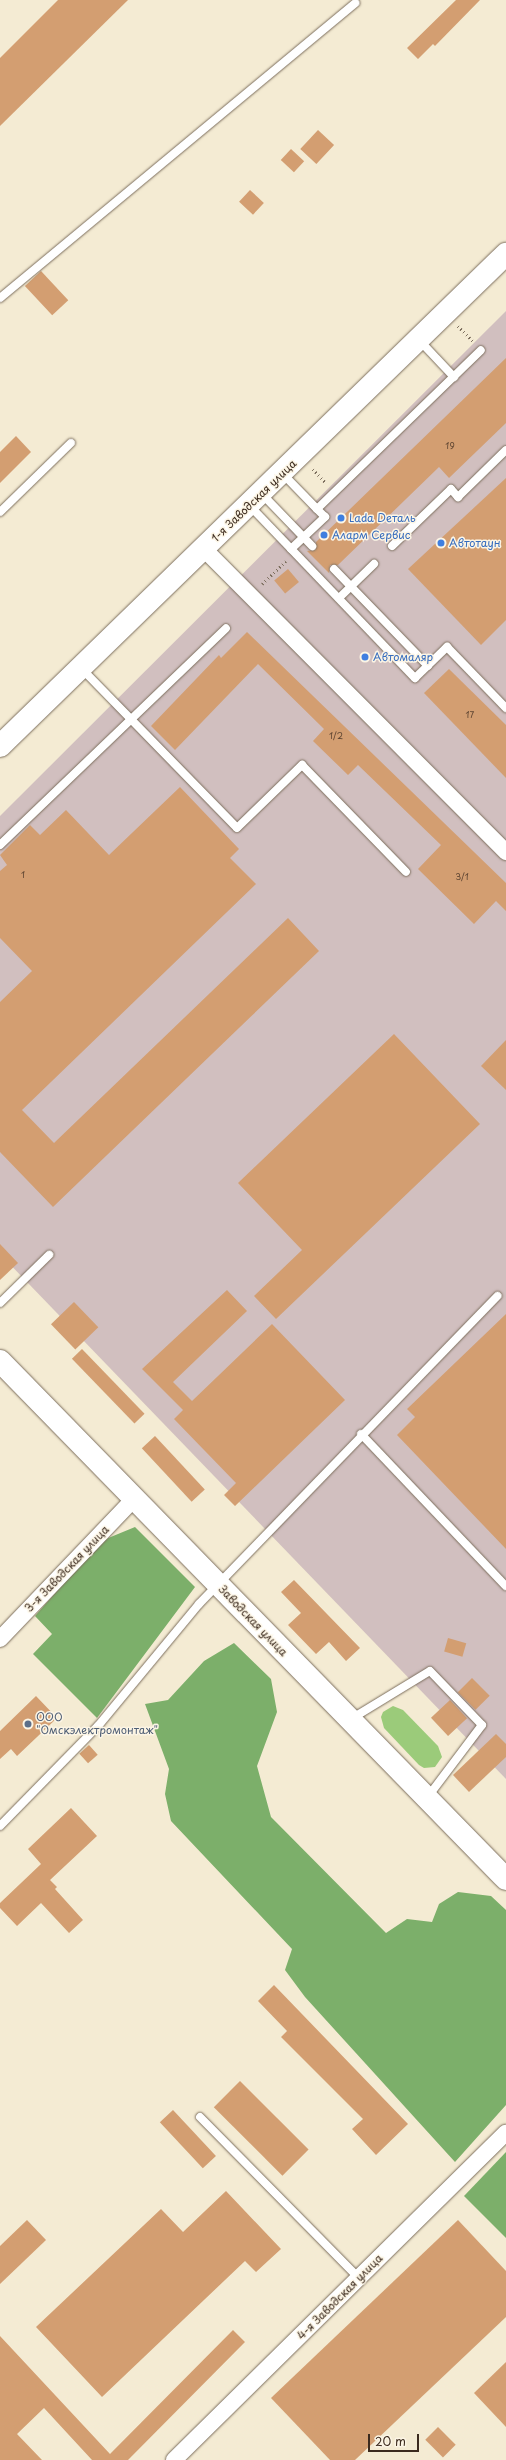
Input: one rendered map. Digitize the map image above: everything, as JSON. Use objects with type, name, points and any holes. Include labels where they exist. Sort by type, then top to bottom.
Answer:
[{"type":"main road","name":"1-я Заводская улица","points":[[0,746],[506,254]]},
{"type":"main road","name":"Заводская улица","points":[[0,1362],[506,1880]]},
{"type":"street","points":[[204,549],[506,852]]},
{"type":"street","name":"3-я Заводская улица","points":[[0,1639],[134,1499]]},
{"type":"street","name":"4-я Заводская улица","points":[[174,2460],[506,2133]]},
{"type":"lane","points":[[0,298],[355,3]]},
{"type":"lane","points":[[419,340],[454,377]]},
{"type":"lane","points":[[317,509],[481,350]]},
{"type":"lane","points":[[0,512],[71,443]]},
{"type":"lane","points":[[392,546],[451,489],[458,497],[506,450]]},
{"type":"lane","points":[[282,473],[325,517],[291,549]]},
{"type":"lane","points":[[255,499],[304,537],[312,546]]},
{"type":"lane","points":[[255,499],[291,549],[415,678],[447,647],[506,708]]},
{"type":"lane","points":[[339,598],[374,564]]},
{"type":"lane","points":[[334,569],[428,666]]},
{"type":"lane","points":[[0,845],[226,628]]},
{"type":"lane","points":[[80,667],[237,828],[302,765],[406,872]]},
{"type":"lane","points":[[0,1303],[49,1255]]},
{"type":"lane","points":[[0,1826],[98,1726],[170,1637],[217,1584],[361,1434],[497,1296]]},
{"type":"lane","points":[[361,1434],[506,1586]]},
{"type":"lane","points":[[350,1720],[430,1671],[482,1724],[427,1799]]},
{"type":"lane","points":[[200,2117],[358,2278]]},
{"type":"path","points":[[455,323],[481,350]]},
{"type":"path","points":[[309,465],[335,492]]},
{"type":"path","points":[[277,570],[281,566]]},
{"type":"shaded area","points":[[506,311],[506,1779],[0,1254],[0,816]]},
{"type":"green space","points":[[135,1527],[195,1587],[97,1718],[33,1654],[52,1634],[35,1616],[101,1541]]},
{"type":"green space","points":[[234,1643],[271,1679],[277,1712],[257,1766],[271,1817],[386,1933],[407,1919],[432,1922],[439,1904],[458,1892],[491,1896],[506,1910],[506,2105],[455,2162],[305,1997],[285,1970],[292,1949],[171,1821],[165,1794],[169,1769],[145,1704],[168,1700],[204,1661]]},
{"type":"green space","points":[[393,1706],[403,1710],[438,1746],[442,1757],[435,1767],[424,1768],[419,1765],[384,1728],[381,1717],[383,1712]]},
{"type":"green space","points":[[506,2152],[506,2238],[464,2196]]},
{"type":"building","points":[[58,0],[128,0],[0,126],[0,58]]},
{"type":"building","points":[[456,0],[480,0],[435,46],[433,44],[418,59],[407,48]]},
{"type":"building","points":[[318,130],[334,145],[316,164],[300,149]]},
{"type":"building","points":[[291,149],[304,161],[294,172],[281,160]]},
{"type":"building","points":[[250,190],[264,203],[253,215],[239,202]]},
{"type":"building","points":[[41,271],[68,300],[52,315],[25,286]]},
{"type":"building","points":[[506,358],[506,423],[449,478],[439,467],[338,565],[330,565],[329,573],[307,551],[316,550],[316,542]]},
{"type":"building","points":[[16,436],[31,452],[0,483],[0,452]]},
{"type":"building","points":[[506,478],[506,620],[481,645],[408,569]]},
{"type":"building","points":[[288,569],[299,582],[285,594],[274,581]]},
{"type":"building","points":[[247,632],[506,883],[506,911],[496,901],[474,924],[418,869],[441,845],[358,765],[348,775],[313,741],[324,729],[258,664],[175,750],[151,726],[219,655],[221,658]]},
{"type":"building","points":[[449,669],[506,725],[506,778],[424,693]]},
{"type":"building","points":[[180,787],[239,849],[230,858],[256,884],[22,1110],[54,1143],[288,918],[319,951],[53,1207],[0,1152],[0,1002],[32,971],[0,938],[0,871],[7,865],[0,855],[30,825],[40,835],[66,810],[109,855]]},
{"type":"building","points":[[394,1034],[480,1124],[276,1319],[254,1296],[302,1250],[238,1183]]},
{"type":"building","points":[[506,1040],[506,1090],[481,1066]]},
{"type":"building","points":[[0,1244],[18,1263],[0,1280]]},
{"type":"building","points":[[227,1290],[247,1311],[173,1382],[192,1401],[272,1324],[345,1400],[235,1506],[224,1495],[236,1483],[174,1419],[183,1410],[142,1369]]},
{"type":"building","points":[[74,1302],[98,1327],[75,1349],[51,1324]]},
{"type":"building","points":[[506,1314],[506,1549],[397,1435],[415,1417],[407,1409]]},
{"type":"building","points":[[82,1349],[145,1414],[134,1423],[72,1359]]},
{"type":"building","points":[[155,1436],[205,1489],[192,1502],[142,1448]]},
{"type":"building","points":[[294,1580],[360,1648],[346,1661],[329,1642],[316,1654],[288,1625],[301,1613],[281,1592]]},
{"type":"building","points":[[448,1638],[466,1643],[462,1657],[444,1651]]},
{"type":"building","points":[[472,1678],[490,1696],[476,1710],[458,1692]]},
{"type":"building","name":"ООО \"Омскэлектромонтаж\"","points":[[36,1696],[57,1718],[17,1756],[11,1749],[0,1759],[0,1731]]},
{"type":"building","points":[[450,1700],[467,1718],[448,1736],[431,1718]]},
{"type":"building","points":[[496,1734],[506,1744],[506,1757],[469,1792],[453,1775]]},
{"type":"building","points":[[89,1745],[98,1755],[88,1763],[79,1754]]},
{"type":"building","points":[[71,1808],[97,1836],[50,1880],[57,1887],[55,1889],[83,1920],[69,1933],[41,1903],[17,1926],[0,1908],[0,1903],[41,1864],[28,1849]]},
{"type":"building","points":[[274,1985],[408,2124],[376,2155],[352,2129],[363,2119],[281,2037],[287,2031],[258,2001]]},
{"type":"building","points":[[240,2081],[309,2150],[282,2176],[214,2107]]},
{"type":"building","points":[[173,2110],[216,2156],[203,2168],[160,2122]]},
{"type":"building","points":[[226,2191],[281,2249],[256,2272],[245,2261],[102,2397],[36,2327],[161,2209],[183,2232]]},
{"type":"building","points":[[27,2220],[46,2240],[0,2284],[0,2246]]},
{"type":"building","points":[[458,2220],[506,2271],[506,2317],[355,2460],[330,2460],[271,2398]]},
{"type":"building","points":[[233,2330],[245,2342],[128,2460],[92,2460],[44,2408],[17,2434],[42,2460],[0,2460],[0,2336],[110,2454]]},
{"type":"building","points":[[506,2362],[506,2427],[474,2393]]},
{"type":"building","points":[[438,2427],[456,2445],[443,2457],[425,2440]]},
{"type":"place","name":"Lada Dеталь","points":[[341,518]]},
{"type":"place","name":"Аларм Сервис","points":[[324,535]]},
{"type":"place","name":"Автотаун","points":[[441,543]]},
{"type":"place","name":"Автомаляр","points":[[365,657]]},
{"type":"place","name":"ООО \"Омскэлектромонтаж\"","points":[[28,1724]]}]
